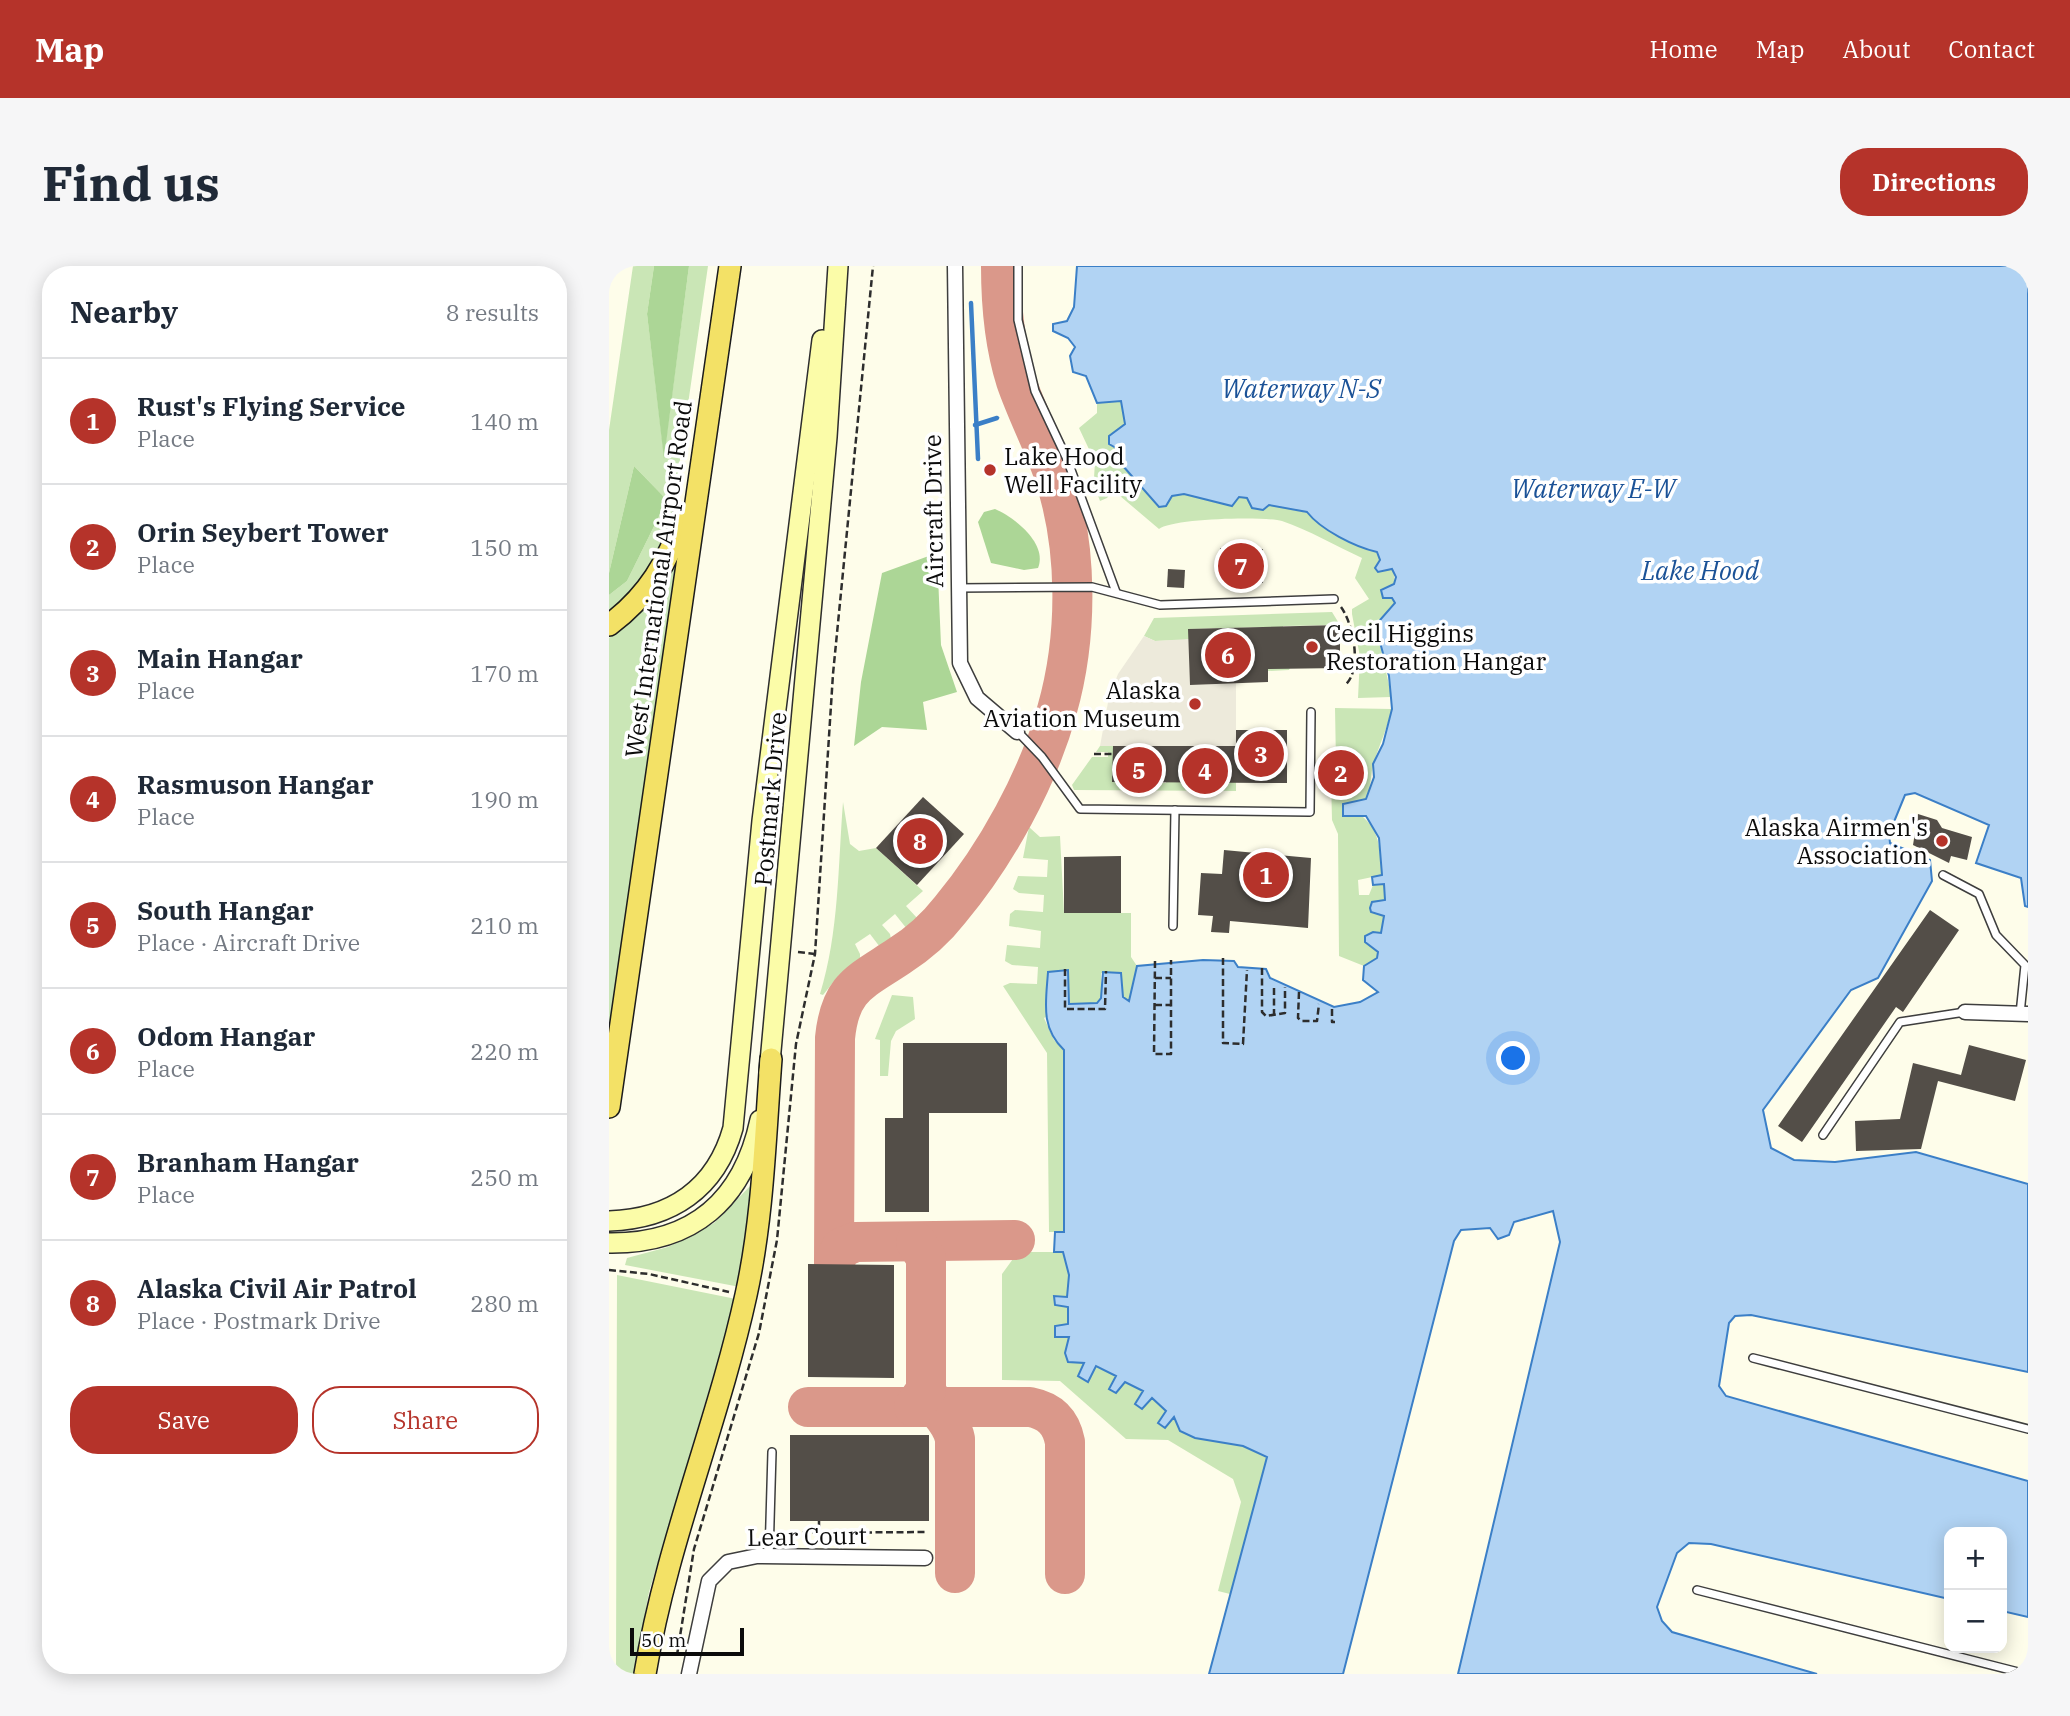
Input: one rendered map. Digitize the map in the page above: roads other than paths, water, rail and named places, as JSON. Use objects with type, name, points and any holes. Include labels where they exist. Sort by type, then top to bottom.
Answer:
[{"type":"main road","name":"West International Airport Road","points":[[609,1107],[728,266]]},
{"type":"main road","points":[[609,625],[639,599],[666,561],[684,516],[705,439]]},
{"type":"main road","points":[[645,1674],[669,1565],[756,1301],[771,1059]]},
{"type":"street","name":"Postmark Drive","points":[[609,1221],[648,1217],[686,1200],[718,1167],[733,1128],[762,821],[832,266]]},
{"type":"street","name":"Postmark Drive","points":[[609,1243],[646,1241],[675,1233],[698,1221],[726,1196],[740,1178],[755,1143],[771,1059],[827,437],[838,266]]},
{"type":"street","name":"Aircraft Drive","points":[[955,266],[960,663],[977,698],[1017,732]]},
{"type":"street","points":[[1965,1012],[2024,1014]]},
{"type":"street","name":"Lear Court","points":[[689,1674],[709,1581],[729,1562],[769,1557],[925,1558]]},
{"type":"lane","points":[[1019,266],[1018,320],[1035,391],[1067,459],[1117,592]]},
{"type":"lane","points":[[957,588],[1093,587],[1160,604],[1334,599]]},
{"type":"lane","points":[[1017,732],[1042,757],[1080,809],[1310,812],[1311,712]]},
{"type":"lane","points":[[1173,926],[1175,810]]},
{"type":"lane","points":[[1943,875],[1979,894],[1996,935],[2025,965],[2024,1014]]},
{"type":"lane","points":[[1823,1135],[1900,1021],[1965,1012]]},
{"type":"lane","points":[[1753,1358],[2028,1429]]},
{"type":"lane","points":[[769,1557],[772,1452]]},
{"type":"lane","points":[[1697,1590],[2026,1674]]},
{"type":"water","name":"Lake Hood","points":[[1077,266],[2028,266],[2028,907],[2025,906],[2021,878],[1976,863],[1989,825],[1915,793],[1905,795],[1889,834],[1890,843],[1930,860],[1932,881],[1878,978],[1851,990],[1763,1110],[1771,1148],[1794,1160],[1835,1162],[1916,1152],[2028,1184],[2028,1372],[1751,1315],[1735,1316],[1729,1323],[1719,1386],[1726,1396],[2028,1481],[2028,1617],[2007,1612],[2007,1527],[1944,1527],[1944,1598],[1711,1544],[1689,1543],[1677,1553],[1657,1607],[1662,1621],[1672,1632],[1817,1674],[1458,1674],[1560,1242],[1553,1211],[1514,1222],[1509,1235],[1498,1239],[1490,1228],[1461,1230],[1454,1241],[1343,1674],[1209,1674],[1267,1457],[1243,1446],[1195,1438],[1180,1431],[1174,1417],[1165,1428],[1158,1423],[1166,1411],[1152,1398],[1142,1409],[1135,1404],[1143,1391],[1125,1382],[1116,1393],[1109,1389],[1116,1376],[1096,1366],[1088,1382],[1078,1376],[1084,1363],[1068,1362],[1065,1353],[1069,1337],[1055,1337],[1055,1326],[1068,1324],[1068,1307],[1055,1305],[1054,1296],[1067,1297],[1069,1275],[1063,1252],[1054,1252],[1055,1232],[1064,1232],[1064,1050],[1051,1032],[1046,1014],[1048,972],[1068,970],[1069,1004],[1097,1003],[1101,998],[1103,972],[1121,973],[1123,997],[1129,1001],[1137,966],[1203,960],[1234,961],[1238,967],[1266,969],[1270,978],[1334,1007],[1360,1002],[1378,992],[1363,980],[1364,966],[1377,958],[1378,952],[1365,942],[1365,936],[1373,932],[1381,933],[1384,916],[1371,912],[1370,908],[1372,902],[1385,900],[1384,884],[1373,885],[1372,877],[1382,875],[1379,838],[1366,816],[1343,816],[1343,804],[1366,799],[1374,777],[1373,764],[1383,744],[1392,709],[1389,676],[1377,631],[1380,620],[1395,603],[1392,598],[1383,598],[1381,590],[1394,584],[1396,577],[1392,569],[1378,572],[1375,568],[1380,560],[1377,552],[1339,537],[1307,512],[1269,505],[1263,510],[1252,508],[1247,498],[1239,497],[1232,506],[1184,494],[1172,496],[1166,506],[1159,507],[1123,466],[1123,452],[1109,444],[1109,436],[1125,424],[1121,401],[1097,403],[1086,376],[1073,372],[1070,356],[1075,347],[1068,338],[1053,331],[1053,324],[1067,321],[1074,307]]},
{"type":"waterway","points":[[971,303],[978,459]]},
{"type":"waterway","points":[[975,425],[997,418]]},
{"type":"place","name":"Lake Hood Well Facility","points":[[990,470]]},
{"type":"place","name":"Branham Hangar","points":[[1241,566]]},
{"type":"place","name":"Cecil Higgins Restoration Hangar","points":[[1312,647]]},
{"type":"place","name":"Odom Hangar","points":[[1228,655]]},
{"type":"place","name":"Alaska Aviation Museum","points":[[1195,704]]},
{"type":"place","name":"Main Hangar","points":[[1261,754]]},
{"type":"place","name":"South Hangar","points":[[1139,770]]},
{"type":"place","name":"Rasmuson Hangar","points":[[1205,771]]},
{"type":"place","name":"Orin Seybert Tower","points":[[1341,773]]},
{"type":"place","name":"Alaska Civil Air Patrol","points":[[920,841]]},
{"type":"place","name":"Alaska Airmen's Association","points":[[1942,841]]},
{"type":"place","name":"Rust's Flying Service","points":[[1266,875]]},
{"type":"water label","name":"Waterway N-S","points":[[1301,388]]},
{"type":"water label","name":"Waterway E-W","points":[[1593,488]]}]
